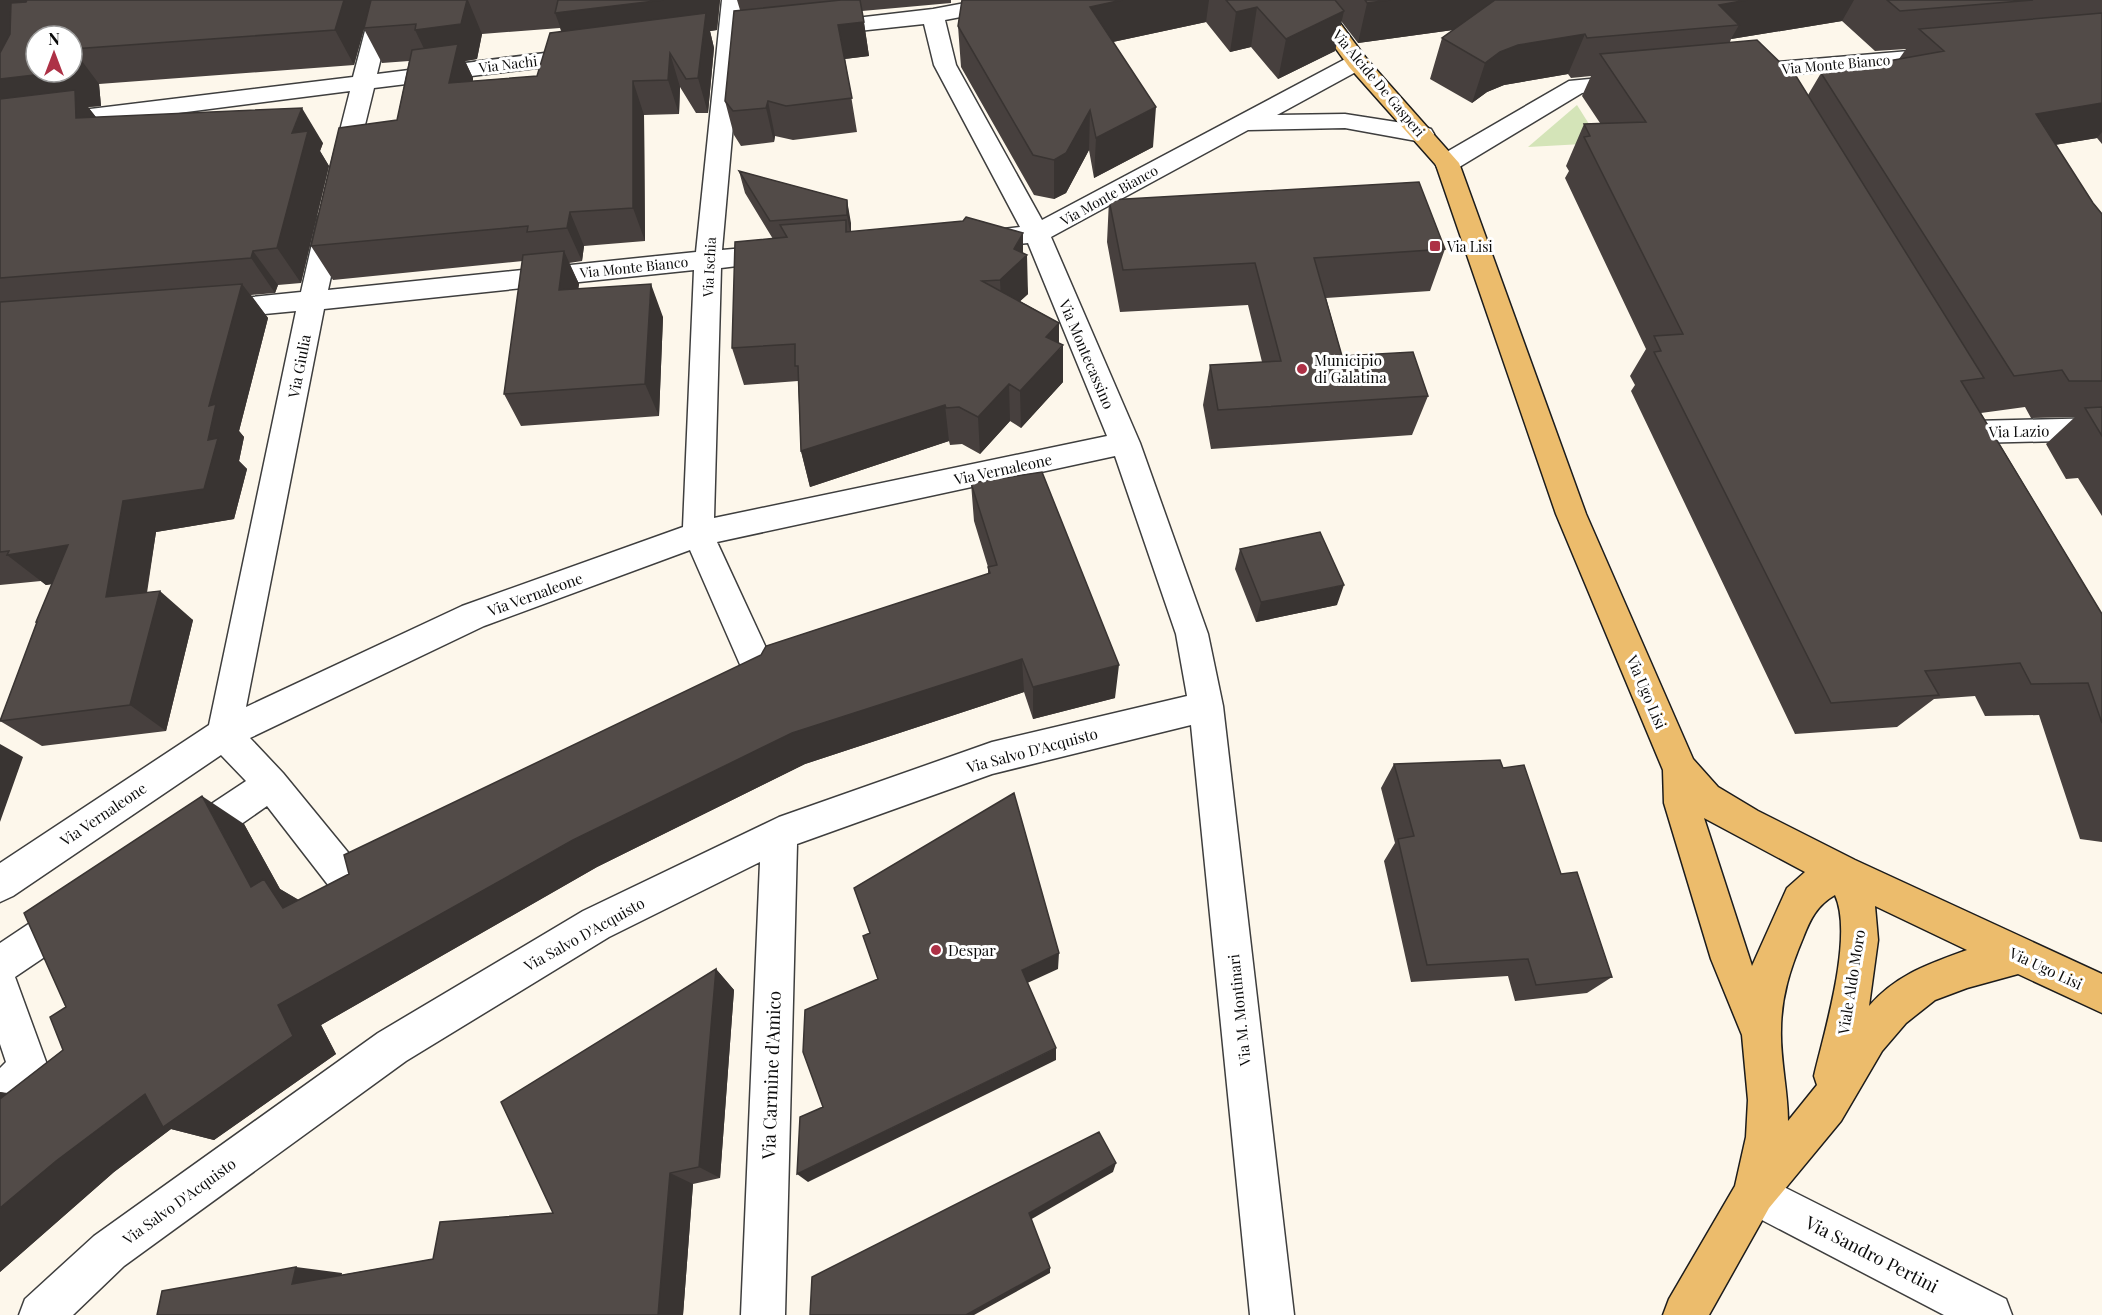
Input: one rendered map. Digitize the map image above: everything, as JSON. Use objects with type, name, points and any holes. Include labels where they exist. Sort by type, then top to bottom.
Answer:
[{"type":"main road","name":"Via Alcide De Gasperi","points":[[1312,0],[1357,62],[1447,163]]},
{"type":"main road","name":"Via Ugo Lisi","points":[[1447,163],[1571,514],[1680,770],[1705,799],[1713,804],[1842,872],[2102,994]]},
{"type":"main road","name":"Viale Aldo Moro","points":[[1680,770],[1682,803],[1730,959],[1762,1035]]},
{"type":"main road","name":"Viale Aldo Moro","points":[[1754,1193],[1767,1137],[1768,1100],[1762,1035],[1763,998],[1769,972],[1800,901],[1818,885],[1842,872],[1856,900],[1860,924],[1851,998],[1827,1107]]},
{"type":"main road","name":"Viale Aldo Moro","points":[[1684,1315],[1754,1193],[1827,1107],[1868,1037],[1892,1009],[1923,985],[1967,969],[2020,955]]},
{"type":"street","name":"Via Giulia","points":[[224,734],[312,302],[362,82],[384,0]]},
{"type":"street","name":"Via Ischia","points":[[698,534],[708,259],[733,0]]},
{"type":"street","points":[[797,30],[933,16],[970,4],[1015,0]]},
{"type":"street","name":"Via Montecassino","points":[[933,16],[945,65],[1037,234],[1125,443],[1192,634],[1206,706]]},
{"type":"street","name":"Via Nachi","points":[[2,118],[362,82],[611,52]]},
{"type":"street","name":"Via Monte Bianco","points":[[1724,74],[1764,81],[1971,52]]},
{"type":"street","name":"Via Monte Bianco","points":[[954,240],[1037,234],[1357,62]]},
{"type":"street","points":[[1447,163],[1577,86],[1656,80]]},
{"type":"street","name":"Via Monte Bianco","points":[[1241,123],[1345,121],[1422,134]]},
{"type":"street","name":"Via Monte Bianco","points":[[185,312],[312,302],[708,259],[802,252]]},
{"type":"street","name":"Via Lazio","points":[[1991,461],[1967,421],[2102,429]]},
{"type":"street","name":"Via Vernaleone","points":[[0,884],[224,734],[473,616],[698,534],[1125,443]]},
{"type":"street","points":[[698,534],[762,676],[709,702]]},
{"type":"street","name":"Via Salvo D'Acquisto","points":[[41,1315],[109,1251],[392,1047],[596,924],[779,834],[992,758],[1206,706]]},
{"type":"street","name":"Via M. Montinari","points":[[1206,706],[1272,1315]]},
{"type":"street","points":[[224,734],[272,784],[345,878],[409,846]]},
{"type":"street","points":[[165,855],[272,784]]},
{"type":"street","name":"Via Carmine d'Amico","points":[[763,1315],[779,834]]},
{"type":"street","points":[[0,965],[97,901]]},
{"type":"street","points":[[0,988],[29,1070],[0,1094]]},
{"type":"street","name":"Via Sandro Pertini","points":[[1754,1193],[1990,1315]]},
{"type":"green space","points":[[1577,105],[1601,143],[1528,147]]},
{"type":"building","points":[[27,0],[344,0],[335,30],[84,48],[84,24],[24,24],[24,76],[0,79],[0,53],[10,34],[11,3]]},
{"type":"building","points":[[371,0],[467,0],[461,24],[415,30],[416,24],[364,28]]},
{"type":"building","points":[[558,0],[663,0],[555,13]]},
{"type":"building","points":[[860,0],[864,22],[838,25],[852,98],[786,106],[768,101],[766,108],[733,111],[725,101],[734,11]]},
{"type":"building","points":[[962,0],[1122,0],[1090,7],[1156,107],[1096,138],[1090,110],[1066,153],[1054,160],[1033,155],[958,26]]},
{"type":"building","points":[[1226,0],[1335,0],[1344,11],[1286,39],[1257,7],[1236,12]]},
{"type":"building","points":[[1365,0],[1390,0],[1367,3]]},
{"type":"building","points":[[1495,0],[1747,0],[1719,5],[1739,25],[1587,38],[1585,34],[1518,45],[1500,52],[1485,63],[1442,38]]},
{"type":"building","points":[[1887,0],[2033,0],[1900,11]]},
{"type":"building","points":[[706,13],[698,78],[686,79],[670,53],[668,80],[633,81],[633,208],[570,212],[567,228],[527,232],[528,226],[311,246],[339,128],[397,120],[412,50],[458,44],[449,83],[537,76],[550,33]]},
{"type":"building","points":[[2102,13],[2102,103],[2036,114],[2102,214],[2102,381],[2069,381],[2062,370],[2014,376],[1821,73],[1944,51],[1919,29]]},
{"type":"building","points":[[1757,40],[1796,76],[1984,378],[1961,381],[2102,614],[2102,723],[2088,683],[2031,684],[2020,663],[1925,671],[1939,695],[1831,703],[1654,352],[1661,351],[1654,336],[1683,334],[1584,137],[1590,136],[1584,124],[1646,122],[1600,54]]},
{"type":"building","points":[[75,90],[76,118],[302,108],[292,133],[308,131],[277,248],[253,251],[251,258],[0,278],[0,99]]},
{"type":"building","points":[[739,171],[847,200],[847,215],[770,221]]},
{"type":"building","points":[[1419,182],[1445,249],[1314,258],[1342,356],[1413,352],[1428,396],[1218,410],[1210,365],[1281,361],[1255,263],[1123,270],[1109,200]]},
{"type":"building","points":[[966,217],[1023,233],[1014,249],[1027,255],[1000,280],[982,281],[1059,323],[1046,337],[1063,345],[1020,391],[1009,384],[978,417],[959,407],[946,408],[945,405],[801,451],[795,344],[732,348],[735,242],[787,237],[780,225],[846,220],[846,232],[963,221]]},
{"type":"building","points":[[564,251],[559,290],[651,284],[645,384],[504,394],[523,255]]},
{"type":"building","points":[[242,284],[209,406],[216,404],[208,440],[218,438],[204,489],[123,501],[106,597],[160,591],[130,705],[0,721],[36,622],[68,545],[7,555],[9,551],[0,552],[0,302]]},
{"type":"building","points":[[2102,407],[2102,436],[2085,408]]},
{"type":"building","points":[[1042,472],[1119,665],[1033,687],[1022,659],[792,733],[573,840],[278,1005],[293,1036],[163,1127],[145,1094],[56,1161],[0,1208],[0,1099],[63,1050],[50,1017],[66,1007],[24,913],[202,796],[251,887],[264,879],[283,908],[349,874],[344,855],[761,655],[766,646],[990,573],[988,567],[997,565],[971,483]]},
{"type":"building","points":[[1320,532],[1344,585],[1261,602],[1240,549]]},
{"type":"building","points":[[1500,760],[1503,768],[1524,765],[1561,874],[1577,872],[1612,977],[1536,985],[1528,959],[1427,965],[1398,839],[1414,836],[1394,764]]},
{"type":"building","points":[[1014,793],[1059,953],[1022,970],[1056,1048],[797,1174],[800,1117],[823,1107],[803,1052],[805,1010],[878,979],[863,936],[870,933],[854,888]]},
{"type":"building","points":[[716,969],[699,1167],[670,1173],[658,1315],[157,1315],[162,1291],[296,1267],[292,1284],[433,1259],[440,1222],[553,1213],[501,1102]]},
{"type":"building","points":[[1099,1132],[1116,1163],[1029,1213],[1050,1268],[966,1315],[810,1315],[812,1277]]},
{"type":"place","name":"Via Lisi","points":[[1435,246]]},
{"type":"place","name":"Municipio di Galatina","points":[[1302,369]]},
{"type":"place","name":"Despar","points":[[936,950]]}]
